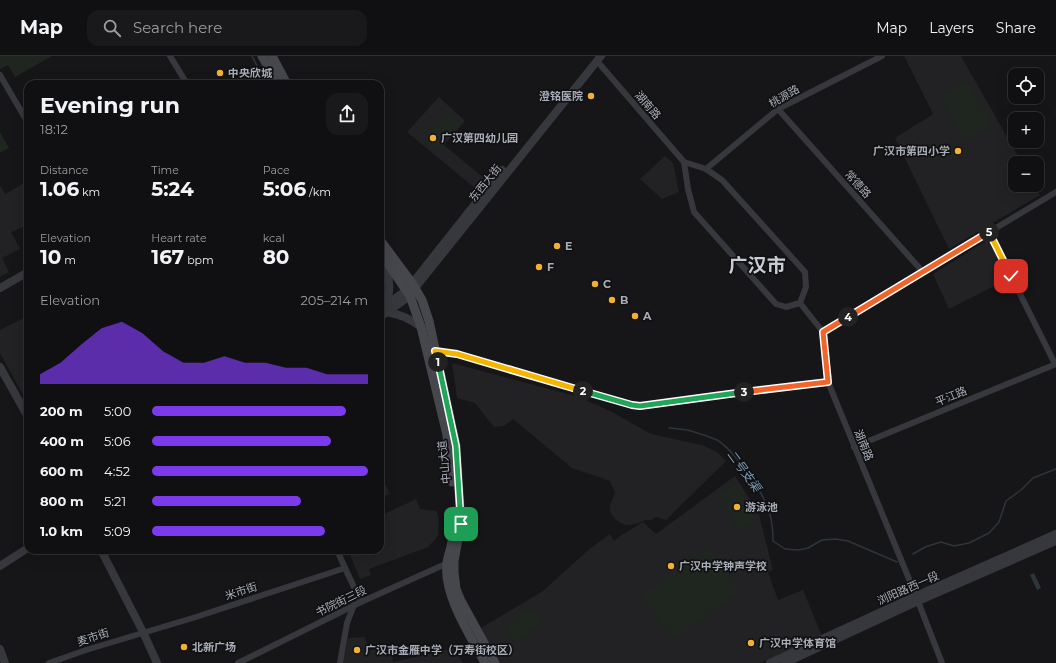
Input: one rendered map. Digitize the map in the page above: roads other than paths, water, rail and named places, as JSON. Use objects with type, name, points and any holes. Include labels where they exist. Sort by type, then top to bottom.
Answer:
[{"type":"main road","points":[[262,56],[276,80]]},
{"type":"main road","points":[[272,56],[285,80]]},
{"type":"main road","name":"中山大道","points":[[384,246],[411,289],[447,435],[455,522],[450,562],[454,572],[456,589],[495,663]]},
{"type":"main road","name":"中山大道","points":[[384,258],[422,300],[429,322],[456,446],[461,524],[447,575],[452,598],[464,625],[485,663]]},
{"type":"street","points":[[170,56],[185,80]]},
{"type":"street","name":"桃源路","points":[[706,169],[778,109],[882,56]]},
{"type":"street","name":"湖南路","points":[[598,58],[684,162]]},
{"type":"street","name":"东西大街","points":[[384,310],[411,289],[598,58]]},
{"type":"street","points":[[0,75],[24,116]]},
{"type":"street","name":"常德路","points":[[778,109],[922,272]]},
{"type":"street","points":[[684,162],[706,169],[722,180],[805,272],[806,287],[800,303],[786,307],[776,304],[694,212],[688,189],[684,162]]},
{"type":"street","points":[[800,303],[823,332],[1056,192]]},
{"type":"street","points":[[989,232],[1056,364]]},
{"type":"street","points":[[384,264],[390,288],[384,308]]},
{"type":"street","points":[[0,288],[24,274]]},
{"type":"street","points":[[384,311],[407,317],[421,326]]},
{"type":"street","name":"湖南路","points":[[823,332],[828,382],[942,663]]},
{"type":"street","points":[[435,351],[457,354],[632,405],[640,406],[828,382]]},
{"type":"street","name":"平江路","points":[[854,447],[1056,364]]},
{"type":"street","points":[[0,367],[24,410]]},
{"type":"street","name":"浏阳路西一段","points":[[770,663],[792,659],[1056,534]]},
{"type":"street","points":[[917,599],[1056,541]]},
{"type":"street","points":[[0,560],[24,545]]},
{"type":"street","points":[[0,566],[24,551]]},
{"type":"street","points":[[103,554],[143,632],[157,663]]},
{"type":"street","points":[[340,554],[361,602]]},
{"type":"street","name":"书院街三段","points":[[238,663],[361,602],[450,562]]},
{"type":"street","name":"米市街","points":[[143,632],[345,568]]},
{"type":"street","points":[[340,663],[347,623],[354,606]]},
{"type":"street","name":"麦市街","points":[[49,663],[143,632]]},
{"type":"street","points":[[0,649],[5,663]]},
{"type":"street","points":[[785,663],[792,659]]},
{"type":"waterway","name":"二号支渠","points":[[252,56],[264,80]]},
{"type":"waterway","name":"二号支渠","points":[[669,428],[688,430],[717,440],[724,445],[747,472],[761,493],[771,518],[773,541],[785,549],[798,550],[808,548],[822,540],[836,539],[848,541],[897,562]]},
{"type":"waterway","name":"二号支渠","points":[[913,554],[925,547],[941,542],[954,546],[969,543],[989,533],[999,522],[1006,501],[1021,490],[1033,478],[1056,469]]},
{"type":"place","name":"中央欣城","points":[[220,73]]},
{"type":"place","name":"澄铭医院","points":[[591,96]]},
{"type":"place","name":"广汉第四幼儿园","points":[[433,138]]},
{"type":"place","name":"广汉市第四小学","points":[[958,151]]},
{"type":"place","name":"E","points":[[557,246]]},
{"type":"place","name":"F","points":[[539,267]]},
{"type":"place","name":"C","points":[[595,284]]},
{"type":"place","name":"B","points":[[612,300]]},
{"type":"place","name":"A","points":[[635,316]]},
{"type":"place","name":"游泳池","points":[[737,507]]},
{"type":"place","name":"广汉中学钟声学校","points":[[671,566]]},
{"type":"place","name":"广汉中学体育馆","points":[[751,643]]},
{"type":"place","name":"北新广场","points":[[184,647]]},
{"type":"place","name":"广汉市金雁中学（万寿街校区）","points":[[357,650]]},
{"type":"district","name":"广汉市","points":[[757,265]]}]
